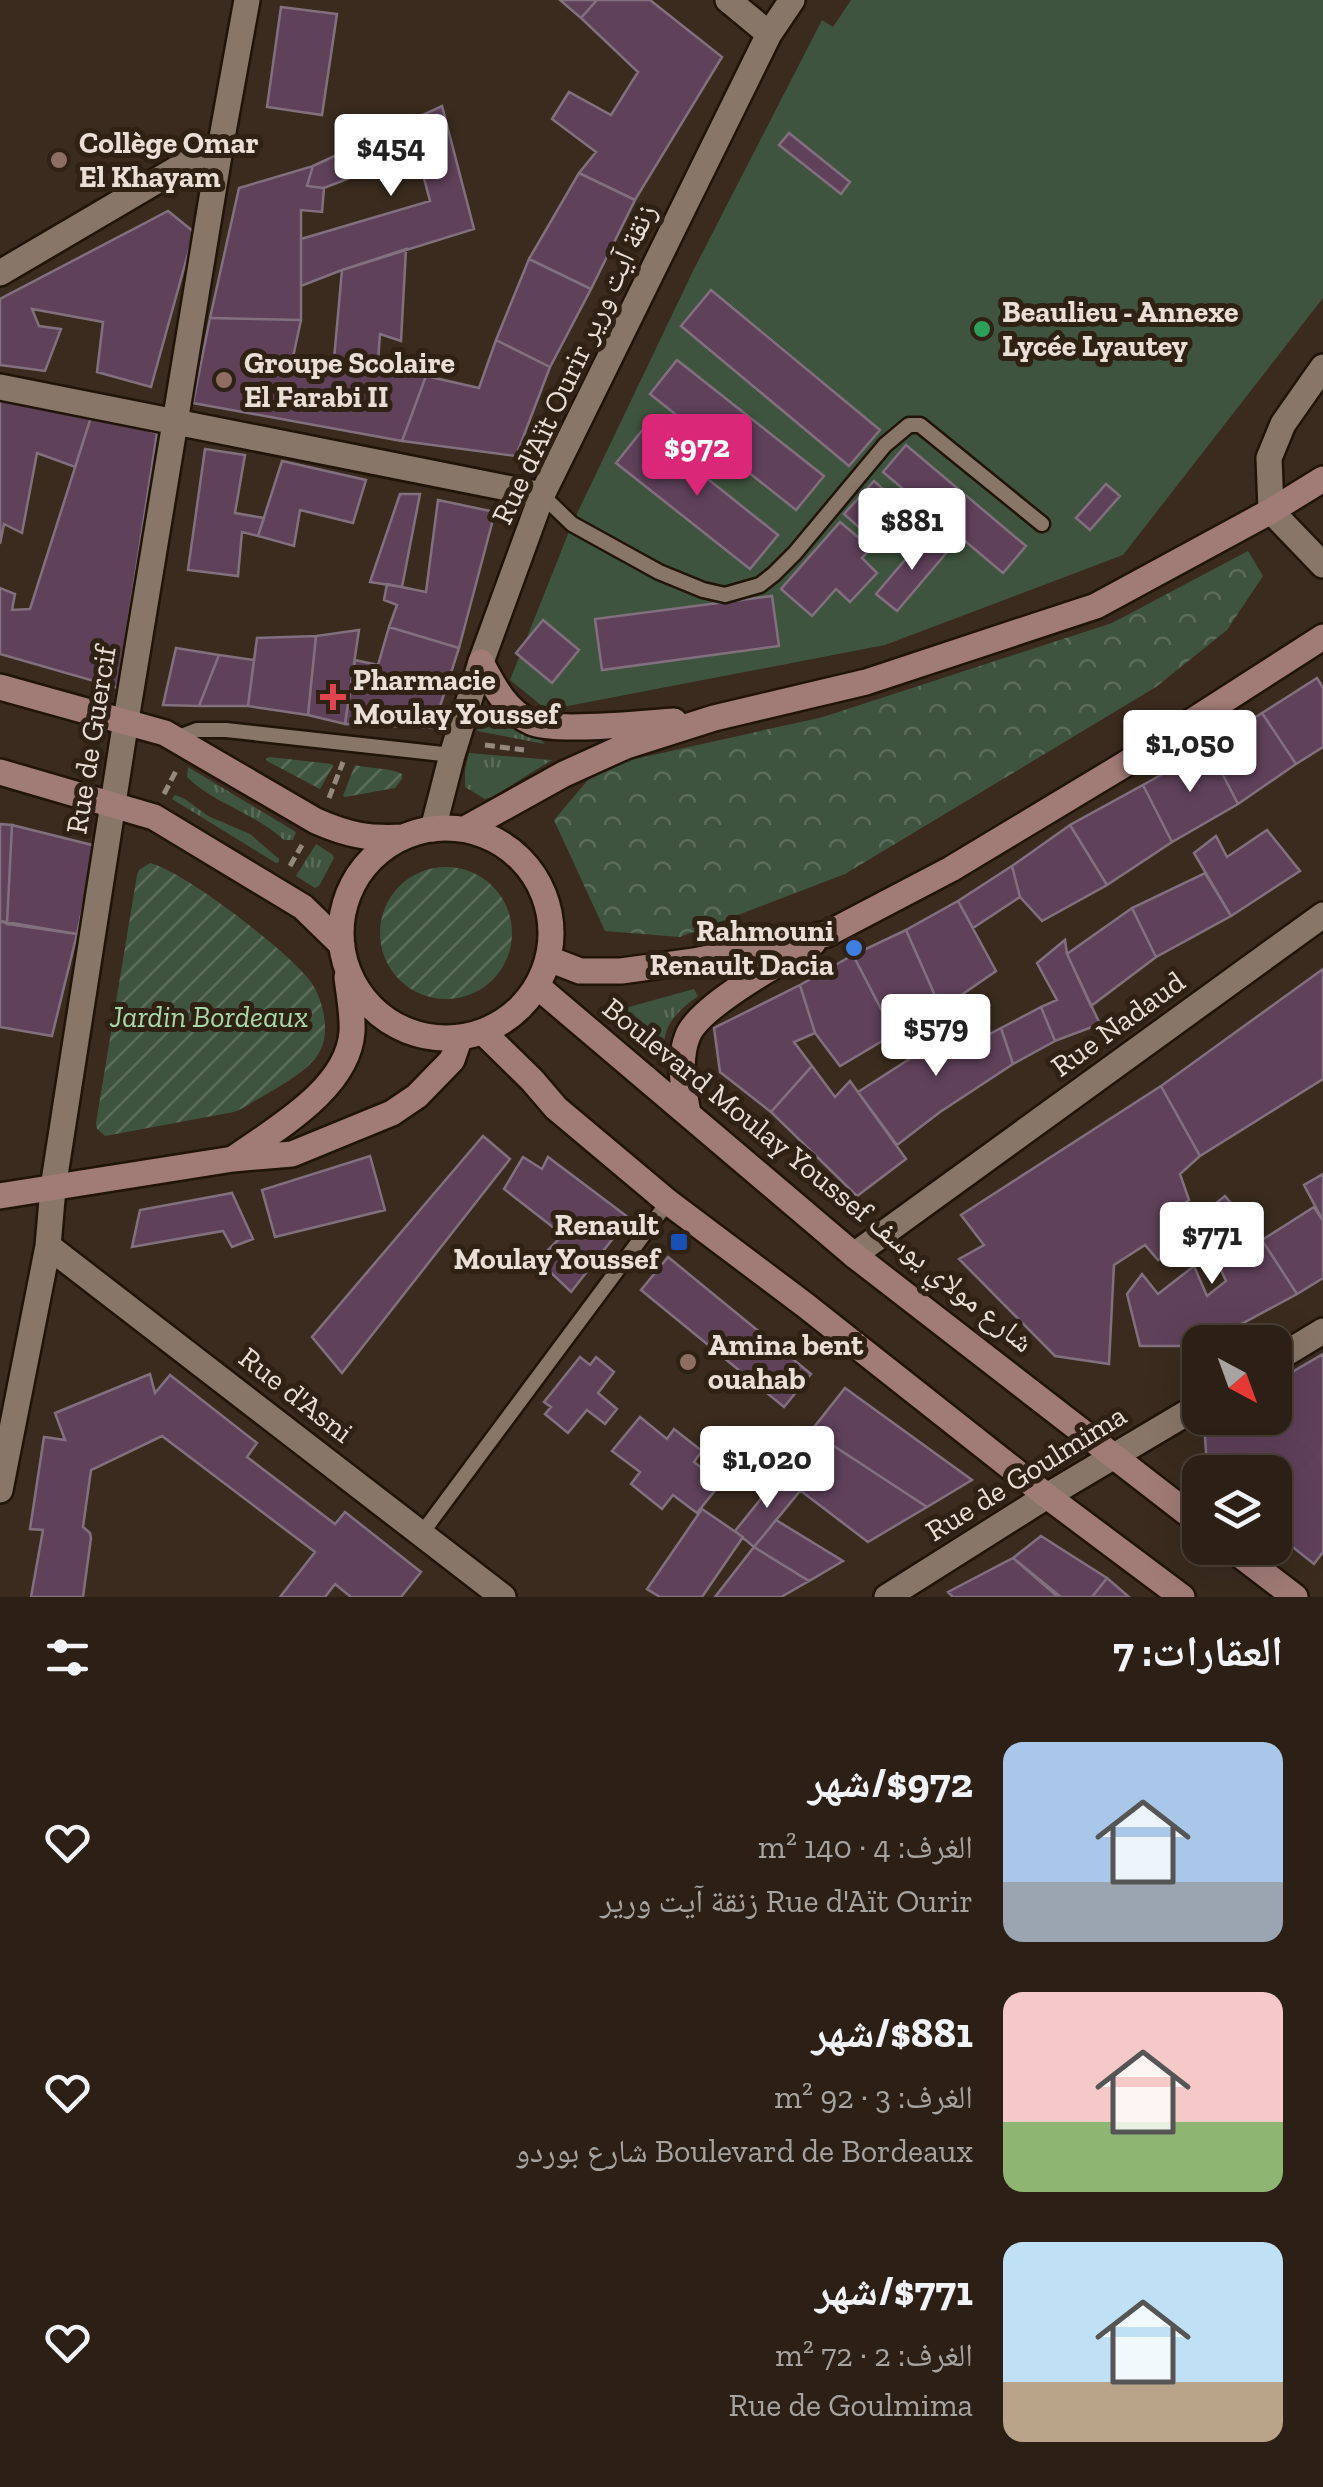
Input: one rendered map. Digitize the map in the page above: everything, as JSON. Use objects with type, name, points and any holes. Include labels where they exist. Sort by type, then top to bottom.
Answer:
[{"type":"main road","points":[[465,829],[626,746],[714,718],[866,682],[1096,606],[1323,479]]},
{"type":"main road","points":[[688,1112],[683,1056],[686,1043],[692,1028],[734,993],[827,934],[968,859],[1122,766],[1323,636]]},
{"type":"main road","points":[[481,662],[506,703],[536,725],[714,718]]},
{"type":"main road","points":[[0,687],[126,720],[339,831],[371,839],[433,829],[465,829],[495,839],[522,859],[542,886],[552,925],[548,959],[537,986],[516,1013],[471,1034],[435,1038],[416,1034],[370,1006],[354,984],[343,954],[303,907],[276,889],[154,818],[0,772]]},
{"type":"main road","points":[[233,1159],[288,1119],[339,1072],[352,1033],[343,954],[344,911],[359,875],[378,853],[402,837]]},
{"type":"main road","points":[[548,959],[580,971],[622,971],[827,934]]},
{"type":"main road","name":"Boulevard Moulay Youssef شارع مولاي يوسف","points":[[537,986],[854,1254],[1182,1509]]},
{"type":"main road","points":[[0,1196],[233,1159],[292,1154],[392,1113],[417,1096],[471,1034]]},
{"type":"main road","points":[[471,1034],[532,1080],[556,1108],[668,1202],[1182,1597]]},
{"type":"main road","points":[[1253,1565],[1294,1597]]},
{"type":"street","name":"Rue de Guercif","points":[[0,1490],[48,1246],[53,1188],[126,720],[247,0]]},
{"type":"street","points":[[728,0],[769,34]]},
{"type":"street","name":"Rue d'Aït Ourir زنقة آيت ورير","points":[[433,829],[462,749],[481,662],[542,494],[769,34],[792,0]]},
{"type":"street","points":[[0,273],[221,144]]},
{"type":"street","points":[[1323,367],[1283,424],[1269,458],[1271,511],[1323,565]]},
{"type":"street","points":[[0,387],[542,494]]},
{"type":"street","name":"Rue Nadaud","points":[[854,1254],[1323,914]]},
{"type":"street","name":"Rue d'Asni","points":[[48,1246],[422,1533],[494,1595]]},
{"type":"street","points":[[1292,1350],[1323,1332]]},
{"type":"street","name":"Rue de Goulmima","points":[[888,1597],[1182,1416]]},
{"type":"lane","points":[[542,494],[572,524],[659,572],[725,595],[760,586],[774,574],[885,445],[909,425],[920,425],[1042,524]]},
{"type":"lane","points":[[178,750],[197,730],[462,749]]},
{"type":"lane","points":[[422,1533],[668,1202]]},
{"type":"path","points":[[462,749],[532,752]]},
{"type":"path","points":[[164,794],[178,750]]},
{"type":"path","points":[[327,804],[346,755]]},
{"type":"path","points":[[287,870],[306,838]]},
{"type":"green space","name":"Beaulieu - Annexe Lycée Lyautey","points":[[851,0],[1323,0],[1323,298],[1123,555],[885,645],[547,710],[510,680],[572,524],[693,271],[822,20],[833,27]]},
{"type":"green space","points":[[1248,551],[1263,576],[1227,630],[1156,687],[845,874],[680,937],[605,931],[554,820],[599,767],[823,717],[1112,623]]},
{"type":"green space","points":[[492,712],[518,732],[545,744],[477,731],[482,717]]},
{"type":"green space","points":[[469,753],[552,760],[485,799],[465,787]]},
{"type":"green space","points":[[270,757],[333,766],[320,789],[267,761]]},
{"type":"green space","points":[[355,765],[397,772],[402,779],[395,788],[345,797]]},
{"type":"green space","points":[[188,767],[296,832],[293,840],[284,840],[198,786],[187,777]]},
{"type":"green space","points":[[175,795],[208,816],[250,834],[279,862],[172,799]]},
{"type":"green space","points":[[316,844],[334,858],[315,888],[296,876]]},
{"type":"green space","name":"Jardin Bordeaux","points":[[150,863],[210,897],[299,969],[319,997],[324,1042],[307,1067],[241,1109],[105,1136],[96,1123],[137,875]]},
{"type":"green space","points":[[446,867],[471,872],[493,886],[507,908],[512,933],[507,958],[493,980],[471,994],[446,999],[421,994],[399,980],[385,958],[380,933],[385,908],[399,886],[421,872]]},
{"type":"green space","points":[[694,989],[698,996],[674,1018],[661,1050],[625,1014],[629,1007]]},
{"type":"building","points":[[560,0],[597,0],[581,18]]},
{"type":"building","points":[[597,0],[650,0],[722,57],[635,200],[579,173],[596,152],[552,119],[569,92],[611,115],[638,72],[581,18]]},
{"type":"building","points":[[281,7],[337,14],[322,115],[267,107]]},
{"type":"building","points":[[442,106],[474,229],[301,286],[301,239],[430,201],[417,152],[324,188],[307,186],[313,166]]},
{"type":"building","points":[[789,133],[850,182],[841,194],[779,145]]},
{"type":"building","points":[[313,166],[307,186],[324,188],[322,212],[301,210],[301,320],[210,318],[239,188]]},
{"type":"building","points":[[579,173],[635,200],[591,289],[529,259]]},
{"type":"building","points":[[168,211],[194,232],[151,387],[97,372],[103,322],[32,309],[39,326],[61,329],[45,371],[0,365],[0,299]]},
{"type":"building","points":[[406,249],[401,341],[380,334],[377,374],[426,376],[402,441],[193,403],[210,318],[301,320],[293,357],[334,359],[342,270]]},
{"type":"building","points":[[529,259],[591,289],[550,367],[496,340]]},
{"type":"building","points":[[711,290],[880,430],[849,466],[681,326]]},
{"type":"building","points":[[496,340],[550,367],[516,456],[402,441],[426,376],[479,388]]},
{"type":"building","points":[[677,360],[824,476],[796,510],[650,394]]},
{"type":"building","points":[[0,400],[92,414],[75,467],[37,453],[22,533],[4,524],[0,544]]},
{"type":"building","points":[[92,414],[157,433],[118,688],[0,654],[0,588],[15,594],[12,610],[30,609]]},
{"type":"building","points":[[644,428],[778,535],[750,569],[616,463]]},
{"type":"building","points":[[906,445],[1026,546],[1003,573],[883,472]]},
{"type":"building","points":[[205,449],[245,455],[235,513],[264,518],[258,536],[242,532],[238,576],[188,570]]},
{"type":"building","points":[[282,461],[366,480],[353,523],[300,510],[294,546],[258,536]]},
{"type":"building","points":[[874,481],[903,507],[873,540],[844,514]]},
{"type":"building","points":[[1106,484],[1120,496],[1090,530],[1076,518]]},
{"type":"building","points":[[400,494],[420,494],[402,587],[370,582]]},
{"type":"building","points":[[438,500],[495,512],[459,648],[389,627],[397,605],[384,600],[387,584],[426,592]]},
{"type":"building","points":[[840,522],[871,548],[862,558],[877,573],[850,602],[836,589],[812,616],[781,589]]},
{"type":"building","points":[[927,534],[948,551],[897,611],[876,594]]},
{"type":"building","points":[[772,596],[779,646],[602,670],[595,619]]},
{"type":"building","points":[[543,620],[579,650],[552,683],[516,653]]},
{"type":"building","points":[[389,627],[459,648],[433,728],[345,724],[355,660],[378,665]]},
{"type":"building","points":[[359,630],[345,724],[308,715],[316,636]]},
{"type":"building","points":[[316,636],[308,715],[248,706],[257,638]]},
{"type":"building","points":[[176,648],[219,655],[199,706],[163,705]]},
{"type":"building","points":[[219,655],[254,660],[248,706],[199,706]]},
{"type":"building","points":[[1317,678],[1323,688],[1323,747],[1296,764],[1262,713]]},
{"type":"building","points":[[1262,713],[1296,764],[1238,804],[1209,748]]},
{"type":"building","points":[[1209,748],[1238,804],[1172,842],[1143,785]]},
{"type":"building","points":[[1143,785],[1172,842],[1107,885],[1070,825]]},
{"type":"building","points":[[0,824],[12,825],[7,924],[0,921]]},
{"type":"building","points":[[12,825],[96,846],[77,934],[7,924]]},
{"type":"building","points":[[1070,825],[1107,885],[1042,921],[1020,897],[1012,866]]},
{"type":"building","points":[[1267,830],[1300,871],[1231,916],[1194,853],[1216,836],[1227,857]]},
{"type":"building","points":[[1012,866],[1020,897],[973,928],[958,901]]},
{"type":"building","points":[[1205,873],[1231,916],[1156,957],[1132,908]]},
{"type":"building","points":[[958,901],[996,971],[941,1009],[906,930]]},
{"type":"building","points":[[1132,908],[1156,957],[1091,1006],[1067,954]]},
{"type":"building","points":[[0,921],[77,934],[52,1036],[0,1027]]},
{"type":"building","points":[[906,930],[941,1009],[894,1034],[853,955]]},
{"type":"building","points":[[1065,940],[1067,954],[1100,1024],[1055,1041],[1041,1007],[1057,1000],[1037,963]]},
{"type":"building","points":[[853,955],[894,1034],[840,1066],[815,1033],[800,985]]},
{"type":"building","points":[[1323,969],[1323,1079],[1200,1156],[1161,1086]]},
{"type":"building","points":[[800,985],[815,1033],[794,1042],[812,1066],[771,1112],[720,1072],[714,1028]]},
{"type":"building","points":[[1041,1007],[1055,1041],[1013,1064],[1001,1028]]},
{"type":"building","points":[[975,1017],[986,1036],[1001,1028],[1013,1064],[897,1145],[858,1092]]},
{"type":"building","points":[[812,1066],[835,1097],[850,1081],[906,1159],[857,1196],[771,1112]]},
{"type":"building","points":[[1161,1086],[1200,1156],[1180,1174],[1189,1200],[1166,1217],[1178,1247],[1158,1260],[1145,1245],[1114,1265],[1109,1364],[1055,1356],[959,1259],[984,1245],[961,1215]]},
{"type":"building","points":[[483,1136],[510,1159],[342,1373],[312,1337]]},
{"type":"building","points":[[370,1156],[385,1210],[275,1237],[262,1190]]},
{"type":"building","points":[[523,1157],[542,1169],[548,1157],[629,1218],[571,1292],[538,1260],[563,1235],[504,1189]]},
{"type":"building","points":[[1323,1174],[1323,1221],[1304,1185]]},
{"type":"building","points":[[232,1193],[253,1239],[232,1247],[223,1231],[132,1247],[140,1210]]},
{"type":"building","points":[[1225,1196],[1262,1240],[1297,1294],[1240,1325],[1182,1325],[1182,1346],[1140,1346],[1127,1294],[1142,1274],[1158,1294],[1194,1266],[1207,1296],[1226,1281],[1197,1218]]},
{"type":"building","points":[[1314,1207],[1323,1221],[1323,1278],[1297,1294],[1262,1240]]},
{"type":"building","points":[[668,1257],[811,1374],[784,1407],[641,1290]]},
{"type":"building","points":[[1323,1354],[1323,1552],[1314,1564],[1292,1547],[1292,1455],[1206,1455],[1206,1435],[1292,1435],[1292,1372]]},
{"type":"building","points":[[580,1357],[590,1365],[596,1357],[614,1372],[598,1393],[617,1409],[605,1424],[587,1410],[568,1433],[545,1414],[551,1407],[544,1402]]},
{"type":"building","points":[[150,1374],[155,1393],[170,1375],[257,1443],[247,1457],[335,1524],[345,1512],[421,1572],[401,1597],[351,1597],[335,1584],[325,1597],[280,1597],[315,1552],[162,1436],[91,1470],[83,1527],[91,1538],[83,1597],[31,1597],[43,1530],[30,1529],[44,1437],[65,1440],[55,1413]]},
{"type":"building","points":[[845,1388],[972,1480],[927,1507],[811,1431]]},
{"type":"building","points":[[640,1417],[667,1439],[674,1429],[702,1451],[694,1462],[721,1483],[697,1513],[673,1495],[662,1509],[631,1484],[640,1472],[612,1451]]},
{"type":"building","points":[[811,1431],[927,1507],[868,1542],[780,1475]]},
{"type":"building","points":[[780,1475],[800,1491],[754,1547],[735,1531]]},
{"type":"building","points":[[702,1509],[743,1537],[702,1597],[660,1597],[647,1589]]},
{"type":"building","points":[[776,1520],[843,1561],[809,1581],[754,1547]]},
{"type":"building","points":[[1041,1536],[1107,1578],[1092,1597],[1061,1597],[1013,1558]]},
{"type":"building","points":[[754,1547],[809,1581],[781,1597],[715,1597]]},
{"type":"building","points":[[1013,1558],[1058,1597],[953,1597],[948,1592]]},
{"type":"building","points":[[1107,1578],[1129,1597],[1092,1597]]},
{"type":"place","name":"Collège Omar El Khayam","points":[[59,160]]},
{"type":"place","name":"Beaulieu - Annexe Lycée Lyautey","points":[[982,329]]},
{"type":"place","name":"Groupe Scolaire El Farabi II","points":[[224,380]]},
{"type":"place","name":"Pharmacie Moulay Youssef","points":[[333,697]]},
{"type":"place","name":"Rahmouni Renault Dacia","points":[[854,948]]},
{"type":"place","name":"Renault Moulay Youssef","points":[[679,1242]]},
{"type":"place","name":"Amina bent ouahab","points":[[688,1362]]}]
